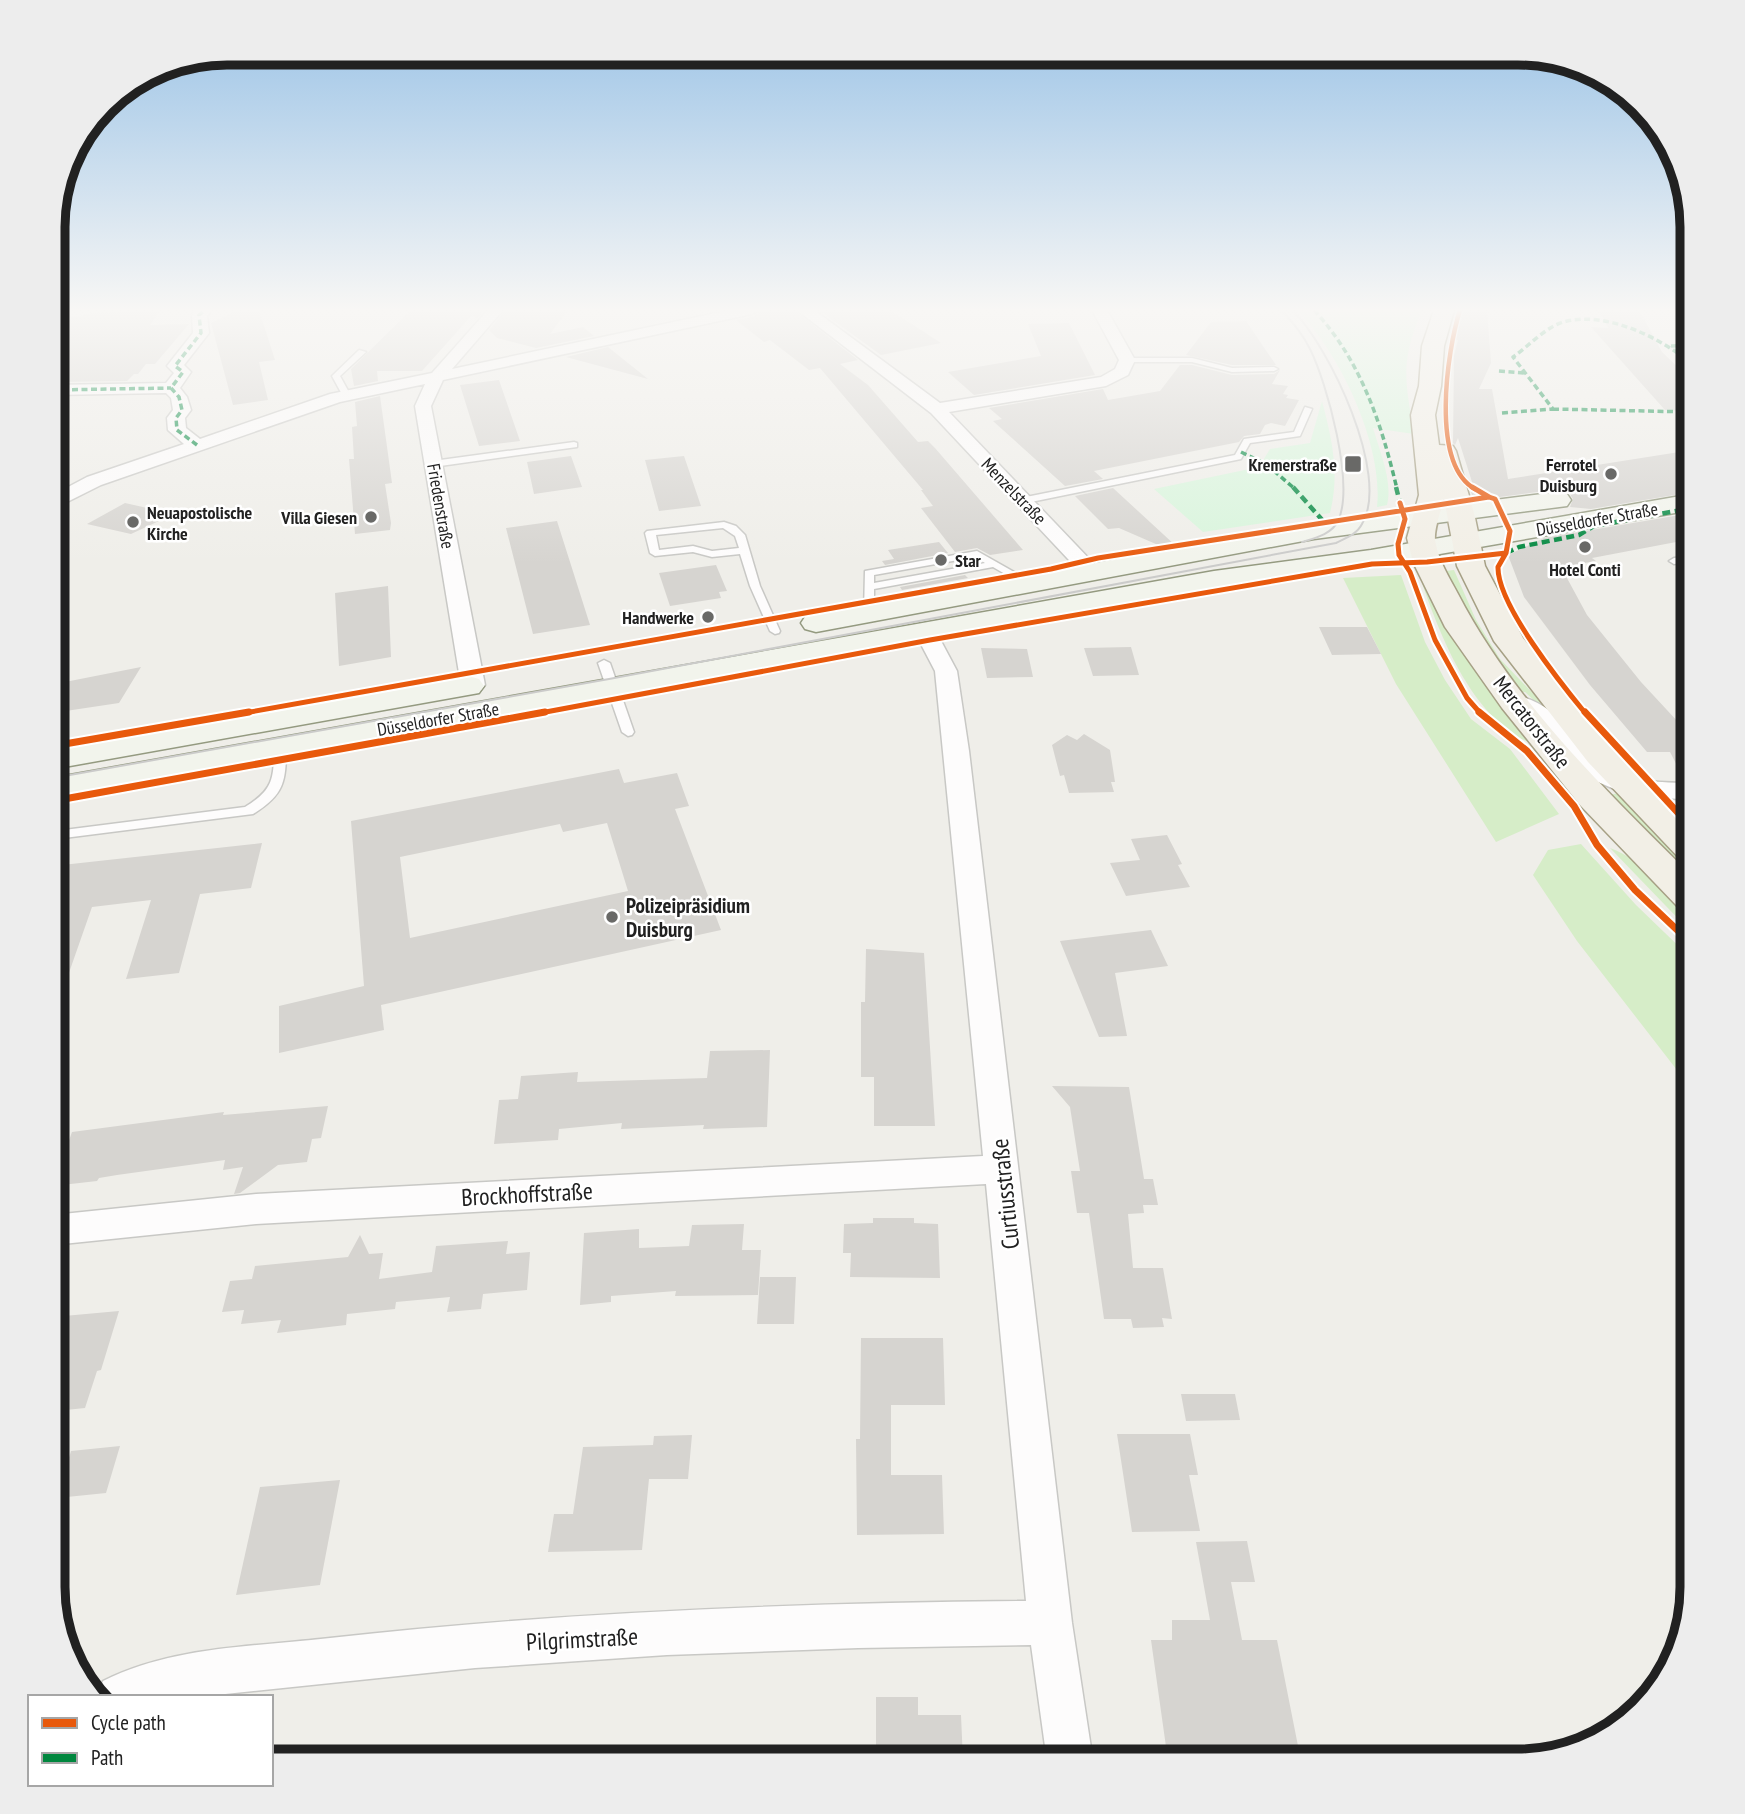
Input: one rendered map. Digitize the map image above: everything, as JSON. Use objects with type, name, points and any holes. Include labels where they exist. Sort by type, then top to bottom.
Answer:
[{"type":"main road","points":[[1425,517],[1432,495],[1423,415],[1428,395]]},
{"type":"main road","points":[[1434,395],[1441,438],[1464,527]]},
{"type":"main road","name":"Düsseldorfer Straße","points":[[65,757],[473,685],[608,675],[925,631],[1214,580],[1422,550],[1464,527],[1522,506],[1680,480]]},
{"type":"main road","name":"Düsseldorfer Straße","points":[[65,787],[280,747],[608,675],[775,631],[869,600],[1030,584],[1314,531],[1425,517],[1464,527],[1680,503]]},
{"type":"main road","name":"Mercatorstraße","points":[[1425,517],[1422,550],[1460,627],[1513,701],[1592,797],[1680,886]]},
{"type":"main road","name":"Mercatorstraße","points":[[1464,527],[1471,566],[1509,641],[1531,672],[1629,787],[1680,838]]},
{"type":"street","points":[[177,395],[182,410],[176,418],[177,430],[197,445]]},
{"type":"street","points":[[65,497],[94,481],[309,406],[354,395]]},
{"type":"street","name":"Friedenstraße","points":[[426,395],[423,406],[473,685]]},
{"type":"street","name":"Menzelstraße","points":[[918,395],[937,409],[1026,500],[1090,571]]},
{"type":"street","points":[[937,409],[1024,395]]},
{"type":"street","points":[[65,479],[94,481]]},
{"type":"street","name":"Curtiusstraße","points":[[925,631],[946,671],[1050,1623],[1068,1749]]},
{"type":"street","points":[[1513,701],[1547,718],[1591,770],[1629,787],[1680,791]]},
{"type":"street","name":"Brockhoffstraße","points":[[65,1229],[256,1209],[1002,1169]]},
{"type":"street","name":"Pilgrimstraße","points":[[123,1695],[163,1681],[412,1650],[742,1630],[1050,1623]]},
{"type":"lane","points":[[1026,500],[1238,457],[1247,441],[1297,434],[1308,409]]},
{"type":"lane","points":[[433,464],[574,445]]},
{"type":"lane","points":[[745,550],[712,554],[693,549],[655,553],[650,533],[724,525],[733,528],[740,535],[745,550],[755,586],[775,631]]},
{"type":"lane","points":[[1674,561],[1680,560]]},
{"type":"lane","points":[[869,600],[995,564],[1030,584]]},
{"type":"lane","points":[[608,675],[628,732]]},
{"type":"lane","points":[[65,834],[248,811],[269,799],[279,782],[280,747]]},
{"type":"green space","points":[[1352,395],[1408,395],[1414,434],[1373,428],[1387,477],[1387,505],[1377,507],[1374,457]]},
{"type":"green space","points":[[1322,401],[1332,443],[1334,470],[1330,513],[1203,532],[1154,489],[1259,467],[1270,449],[1310,443]]},
{"type":"green space","points":[[1454,570],[1476,620],[1500,659],[1545,706],[1540,706],[1522,692],[1483,641],[1445,571]]},
{"type":"green space","points":[[1401,575],[1425,642],[1445,680],[1471,719],[1510,749],[1559,814],[1496,842],[1396,684],[1343,578]]},
{"type":"green space","points":[[1422,583],[1533,744],[1512,733],[1493,717],[1477,698],[1450,652]]},
{"type":"green space","points":[[1620,793],[1680,853],[1680,870],[1608,795]]},
{"type":"green space","points":[[1581,844],[1636,905],[1680,947],[1680,1074],[1577,941],[1533,875],[1548,850]]},
{"type":"green space","points":[[1610,848],[1634,860],[1680,901],[1680,921]]},
{"type":"building","points":[[230,395],[267,395],[268,400],[233,405]]},
{"type":"building","points":[[463,395],[504,395],[520,441],[479,446]]},
{"type":"building","points":[[843,395],[876,395],[918,442],[928,441],[935,448],[1023,550],[990,555],[977,548],[955,552],[921,508],[933,506],[923,490]]},
{"type":"building","points":[[1069,395],[1106,395],[1108,400],[1139,395],[1286,395],[1286,398],[1299,400],[1285,426],[1271,423],[1265,425],[1260,434],[1244,436],[1239,442],[1094,471],[1103,479],[1065,486],[993,421],[1002,419],[989,408]]},
{"type":"building","points":[[1454,395],[1493,395],[1508,479],[1680,452],[1680,494],[1591,509],[1570,507],[1573,499],[1568,491],[1559,489],[1492,498],[1472,495],[1469,485],[1473,485],[1458,438],[1455,445]]},
{"type":"building","points":[[1651,395],[1680,395],[1680,411],[1665,410]]},
{"type":"building","points":[[380,396],[392,483],[385,484],[390,530],[355,534],[349,459],[354,459],[352,427],[357,426],[355,402]]},
{"type":"building","points":[[571,456],[582,487],[534,494],[527,462]]},
{"type":"building","points":[[684,456],[701,506],[659,511],[645,460]]},
{"type":"building","points":[[1113,488],[1176,546],[1165,548],[1119,528],[1108,529],[1075,496]]},
{"type":"building","name":"Neuapostolische Kirche","points":[[125,503],[174,514],[131,534],[87,524]]},
{"type":"building","points":[[1680,515],[1680,541],[1592,558],[1596,561],[1561,567],[1587,615],[1641,682],[1680,724],[1680,771],[1670,752],[1647,752],[1590,685],[1524,597],[1508,555],[1544,538]]},
{"type":"building","points":[[557,521],[590,625],[533,634],[506,528]]},
{"type":"building","points":[[939,542],[948,553],[885,565],[882,561],[894,559],[888,550]]},
{"type":"building","points":[[716,565],[727,591],[719,592],[721,598],[670,606],[659,573]]},
{"type":"building","points":[[965,575],[968,578],[902,590],[900,587]]},
{"type":"building","points":[[388,586],[391,657],[339,666],[335,593]]},
{"type":"building","points":[[1319,627],[1367,627],[1381,654],[1332,655]]},
{"type":"building","points":[[1131,647],[1139,675],[1093,676],[1084,648]]},
{"type":"building","points":[[981,648],[1027,649],[1033,677],[987,678]]},
{"type":"building","points":[[141,667],[119,703],[65,711],[65,682]]},
{"type":"building","points":[[1084,734],[1110,750],[1114,792],[1069,793],[1064,775],[1060,776],[1052,745],[1067,735],[1077,740]]},
{"type":"building","name":"Polizeipräsidium Duisburg","points":[[619,769],[624,783],[677,773],[689,806],[675,809],[721,930],[381,1005],[384,1030],[279,1053],[279,1006],[364,986],[351,821]],"holes":[[[607,823],[628,891],[410,938],[400,857],[560,824],[563,832]]]},
{"type":"building","points":[[1167,835],[1190,887],[1126,896],[1110,863],[1140,860],[1131,839]]},
{"type":"building","points":[[262,843],[251,888],[200,894],[179,973],[126,979],[151,900],[92,907],[65,984],[65,865]]},
{"type":"building","points":[[1151,930],[1168,966],[1115,973],[1127,1036],[1099,1037],[1060,941]]},
{"type":"building","points":[[866,949],[924,953],[935,1126],[874,1126],[874,1077],[861,1077],[861,1002],[865,1002]]},
{"type":"building","points":[[770,1050],[767,1127],[703,1129],[704,1125],[621,1129],[622,1123],[559,1129],[558,1140],[494,1144],[499,1100],[518,1099],[521,1076],[578,1072],[577,1082],[707,1078],[710,1051]]},
{"type":"building","points":[[1052,1086],[1129,1087],[1144,1179],[1153,1179],[1158,1205],[1143,1205],[1144,1213],[1128,1214],[1133,1268],[1163,1268],[1172,1319],[1162,1318],[1164,1327],[1133,1328],[1131,1319],[1104,1319],[1089,1213],[1077,1213],[1071,1171],[1080,1171],[1070,1107]]},
{"type":"building","points":[[328,1106],[321,1138],[312,1139],[307,1162],[278,1165],[240,1193],[234,1194],[243,1167],[223,1170],[225,1160],[65,1185],[65,1152],[72,1132],[224,1112],[223,1115]]},
{"type":"building","points":[[873,1218],[914,1218],[914,1223],[938,1224],[940,1278],[850,1277],[851,1253],[843,1253],[844,1224],[873,1223]]},
{"type":"building","points":[[744,1224],[742,1250],[761,1250],[758,1295],[675,1296],[676,1291],[611,1296],[611,1302],[580,1305],[584,1233],[639,1229],[639,1248],[689,1246],[692,1225]]},
{"type":"building","points":[[360,1235],[369,1254],[383,1253],[379,1279],[432,1272],[436,1246],[508,1241],[506,1254],[530,1252],[527,1290],[483,1294],[481,1309],[447,1312],[450,1297],[396,1302],[395,1309],[347,1314],[346,1325],[277,1333],[281,1320],[241,1324],[244,1310],[222,1312],[230,1281],[252,1279],[255,1266],[348,1257]]},
{"type":"building","points":[[760,1277],[796,1277],[794,1324],[757,1324]]},
{"type":"building","points":[[119,1311],[101,1370],[97,1371],[85,1408],[65,1410],[65,1382],[68,1373],[65,1373],[65,1316]]},
{"type":"building","points":[[861,1338],[943,1338],[945,1405],[891,1405],[891,1475],[942,1475],[944,1534],[857,1535],[856,1439],[860,1439]]},
{"type":"building","points":[[1181,1394],[1235,1394],[1240,1420],[1186,1421]]},
{"type":"building","points":[[1117,1434],[1190,1434],[1198,1475],[1189,1475],[1200,1531],[1132,1532]]},
{"type":"building","points":[[692,1435],[688,1479],[649,1479],[642,1550],[548,1552],[554,1514],[573,1514],[583,1447],[653,1445],[654,1436]]},
{"type":"building","points":[[120,1446],[106,1493],[65,1497],[65,1471],[71,1451]]},
{"type":"building","points":[[340,1480],[320,1585],[236,1595],[260,1487]]},
{"type":"building","points":[[1247,1541],[1255,1582],[1231,1582],[1242,1640],[1277,1640],[1299,1749],[1166,1749],[1151,1640],[1172,1640],[1172,1620],[1210,1620],[1196,1542]]},
{"type":"building","points":[[876,1697],[918,1697],[918,1715],[961,1715],[962,1749],[876,1749]]},
{"type":"tram line","points":[[1302,542],[1318,537],[1335,525],[1342,505],[1341,460],[1327,395]]},
{"type":"tram line","points":[[65,776],[609,679],[1336,543],[1360,527],[1369,502],[1369,475],[1362,444],[1344,395]]},
{"type":"marked path","points":[[177,395],[182,410],[176,418],[177,430],[197,445]]},
{"type":"marked path","points":[[1369,395],[1380,425],[1400,503]]},
{"type":"marked path","points":[[1502,413],[1553,409],[1542,395]]},
{"type":"marked path","points":[[1553,409],[1680,412]]},
{"type":"marked path","points":[[1241,452],[1277,472],[1324,522]]},
{"type":"marked path","points":[[1506,553],[1519,547],[1579,535],[1594,526],[1680,510]]},
{"type":"cycle path","points":[[1445,395],[1450,441],[1464,483],[1489,497]]},
{"type":"cycle path","points":[[65,744],[472,674],[1051,569],[1098,558],[1489,497],[1495,499],[1510,531],[1506,553],[1427,562],[1372,564],[1177,597],[65,799]]},
{"type":"cycle path","points":[[1400,503],[1405,519],[1397,549],[1399,555],[1410,572],[1435,640],[1467,698],[1487,721],[1527,751],[1574,806],[1597,845],[1635,890],[1680,933]]},
{"type":"cycle path","points":[[1506,553],[1499,565],[1499,579],[1533,642],[1596,726],[1680,816]]},
{"type":"place","name":"Kremerstraße","points":[[1353,464]]},
{"type":"place","name":"Ferrotel Duisburg","points":[[1611,474]]},
{"type":"place","name":"Villa Giesen","points":[[371,517]]},
{"type":"place","name":"Neuapostolische Kirche","points":[[133,522]]},
{"type":"place","name":"Hotel Conti","points":[[1585,547]]},
{"type":"place","name":"Star","points":[[941,560]]},
{"type":"place","name":"Handwerke","points":[[708,617]]},
{"type":"place","name":"Polizeipräsidium Duisburg","points":[[612,917]]}]
